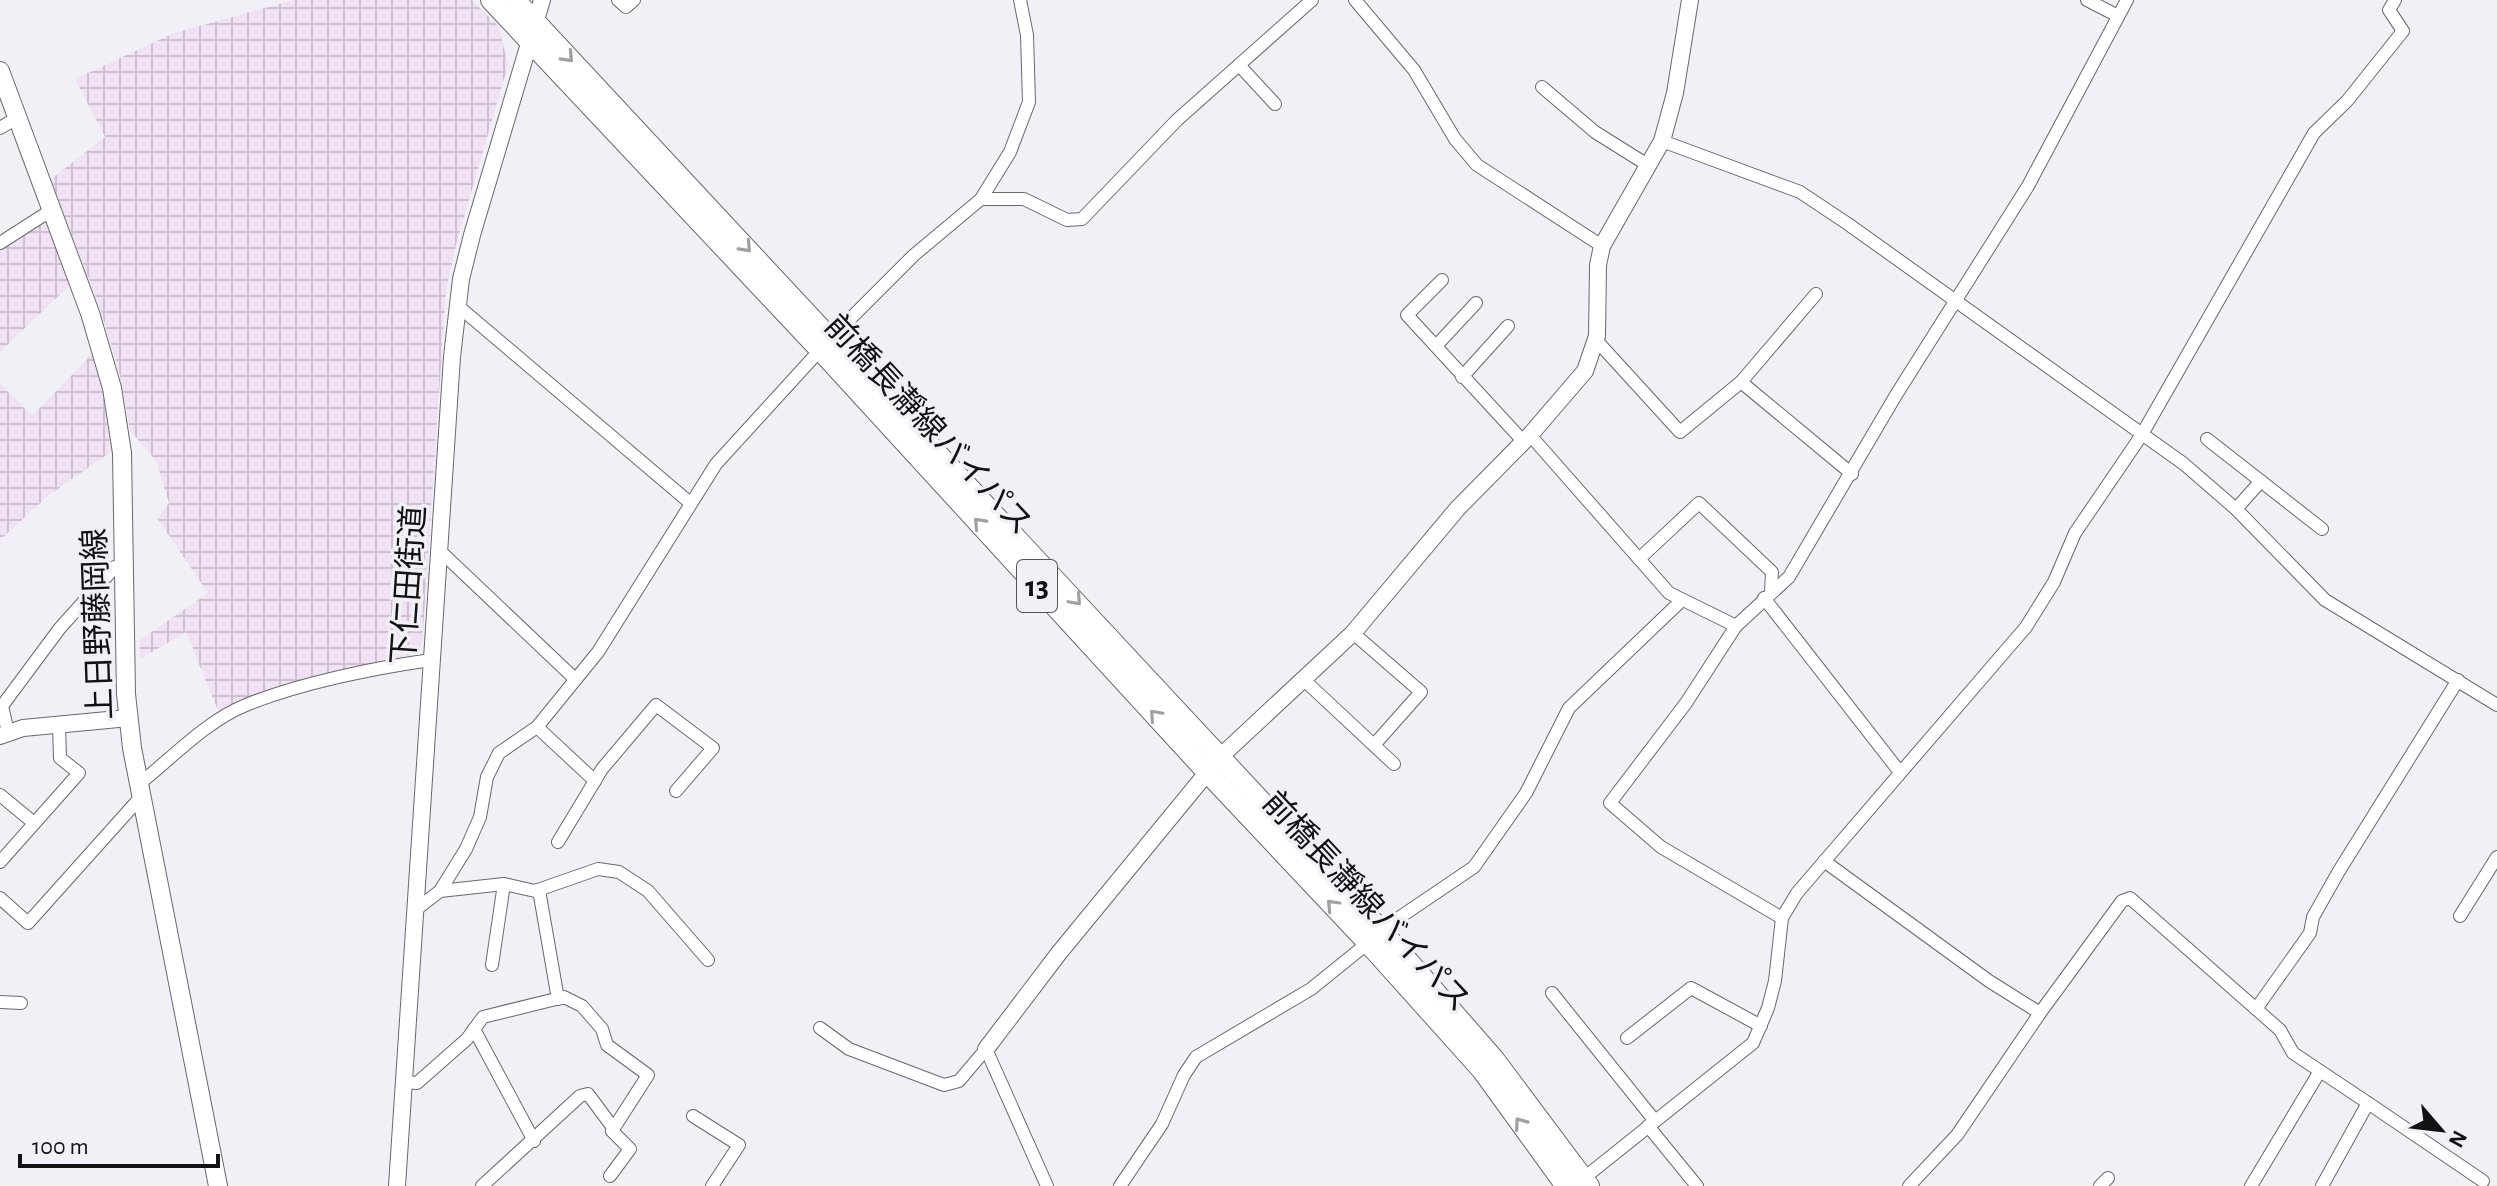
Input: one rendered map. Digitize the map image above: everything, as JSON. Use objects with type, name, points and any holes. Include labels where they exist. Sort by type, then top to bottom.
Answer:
[{"type":"main road","name":"前橋長瀞線バイパス","points":[[491,0],[529,43],[826,344]]},
{"type":"main road","name":"前橋長瀞線バイパス","points":[[515,0],[1213,765],[1494,1059],[1578,1184]]},
{"type":"main road","name":"上日野藤岡線","points":[[0,71],[8,124],[50,211],[90,313],[112,388],[122,453],[129,718],[139,792],[163,892],[218,1186]]},
{"type":"street","name":"下仁田街道","points":[[397,1186],[431,660],[458,306],[472,235],[542,0]]},
{"type":"street","points":[[618,0],[626,7],[634,0]]},
{"type":"street","points":[[414,911],[440,891],[466,849],[480,817],[487,777],[499,753],[537,727],[606,640],[689,502],[716,464],[826,344],[914,255],[981,199],[1010,152],[1029,102],[1027,35],[1020,0]]},
{"type":"street","points":[[981,199],[1024,199],[1067,220],[1082,219],[1177,120],[1312,0]]},
{"type":"street","points":[[1355,0],[1414,70],[1455,139],[1477,165],[1602,246]]},
{"type":"street","points":[[820,1028],[849,1049],[944,1085],[959,1081],[1213,765],[1353,633],[1458,508],[1585,371],[1596,340],[1602,246],[1646,164],[1662,141],[1675,93],[1690,0]]},
{"type":"street","points":[[2087,0],[2118,16]]},
{"type":"street","points":[[1782,918],[1661,847],[1610,803],[1686,703],[1736,626],[1789,577],[1896,395],[2028,186],[2127,0]]},
{"type":"street","points":[[1578,1184],[1753,1043],[1775,981],[1782,918],[1824,861],[1899,771],[2026,627],[2054,582],[2075,533],[2141,436],[2314,133],[2347,101],[2403,31],[2389,10],[2395,0]]},
{"type":"street","points":[[1239,65],[1275,104]]},
{"type":"street","points":[[1542,87],[1595,132],[1646,164]]},
{"type":"street","points":[[1662,141],[1800,192],[2184,464],[2236,509],[2325,600],[2497,705]]},
{"type":"street","points":[[0,243],[50,211]]},
{"type":"street","points":[[1442,280],[1407,315],[1462,377],[1526,438],[1681,601],[1736,626]]},
{"type":"street","points":[[1596,340],[1680,432],[1741,382],[1816,294]]},
{"type":"street","points":[[1436,346],[1476,303]]},
{"type":"street","points":[[458,306],[689,502]]},
{"type":"street","points":[[1462,377],[1508,326]]},
{"type":"street","points":[[1741,382],[1852,474]]},
{"type":"street","points":[[2207,439],[2322,529]]},
{"type":"street","points":[[2236,509],[2261,481]]},
{"type":"street","points":[[1639,559],[1699,503],[1772,572],[1768,595],[1899,771]]},
{"type":"street","points":[[439,550],[575,679]]},
{"type":"street","points":[[123,566],[115,567],[60,628],[2,706],[4,734],[129,718]]},
{"type":"street","points":[[1120,1186],[1162,1124],[1184,1075],[1196,1057],[1311,989],[1375,936],[1474,867],[1526,793],[1569,708],[1681,601]]},
{"type":"street","points":[[1353,633],[1421,692],[1374,745]]},
{"type":"street","points":[[0,898],[28,923],[139,792],[217,722],[245,705],[380,667],[431,660]]},
{"type":"street","points":[[1304,680],[1394,764]]},
{"type":"street","points":[[2256,1009],[2310,933],[2313,917],[2339,871],[2458,680]]},
{"type":"street","points":[[558,842],[595,781],[656,705],[713,748],[676,791]]},
{"type":"street","points":[[0,862],[79,773],[60,758],[59,725]]},
{"type":"street","points":[[537,727],[595,781]]},
{"type":"street","points":[[0,795],[34,823]]},
{"type":"street","points":[[2460,916],[2497,857]]},
{"type":"street","points":[[1824,861],[1989,981],[2040,1013]]},
{"type":"street","points":[[440,891],[504,884],[539,890],[598,869],[619,872],[648,891],[708,960]]},
{"type":"street","points":[[492,965],[504,884]]},
{"type":"street","points":[[539,890],[558,999]]},
{"type":"street","points":[[1909,1186],[1957,1135],[2040,1013],[2122,901],[2130,898],[2280,1030],[2293,1053],[2480,1184],[2497,1176]]},
{"type":"street","points":[[1627,1038],[1691,988],[1761,1026]]},
{"type":"street","points":[[1552,993],[1697,1186]]},
{"type":"street","points":[[404,1082],[417,1083],[467,1039],[483,1017],[564,997],[582,1006],[602,1029],[607,1045],[648,1075],[614,1129]]},
{"type":"street","points":[[0,1002],[21,1003]]},
{"type":"street","points":[[474,1029],[534,1141]]},
{"type":"street","points":[[986,1049],[1047,1186]]},
{"type":"street","points":[[2251,1186],[2320,1071]]},
{"type":"street","points":[[482,1186],[580,1096],[588,1094],[614,1129],[612,1131],[630,1149],[610,1176]]},
{"type":"street","points":[[2327,1184],[2368,1103]]},
{"type":"street","points":[[693,1116],[739,1145],[712,1186]]},
{"type":"shaded area","points":[[294,0],[472,0],[499,27],[508,65],[456,245],[446,291],[422,645],[417,653],[241,701],[219,713],[186,632],[140,659],[140,640],[208,593],[157,518],[169,503],[156,461],[130,430],[120,375],[101,311],[51,179],[105,137],[75,79],[174,33]]},
{"type":"shaded area","points":[[45,220],[70,285],[0,352],[0,250]]},
{"type":"shaded area","points":[[93,353],[101,378],[111,452],[49,495],[0,540],[0,384],[32,416]]}]
